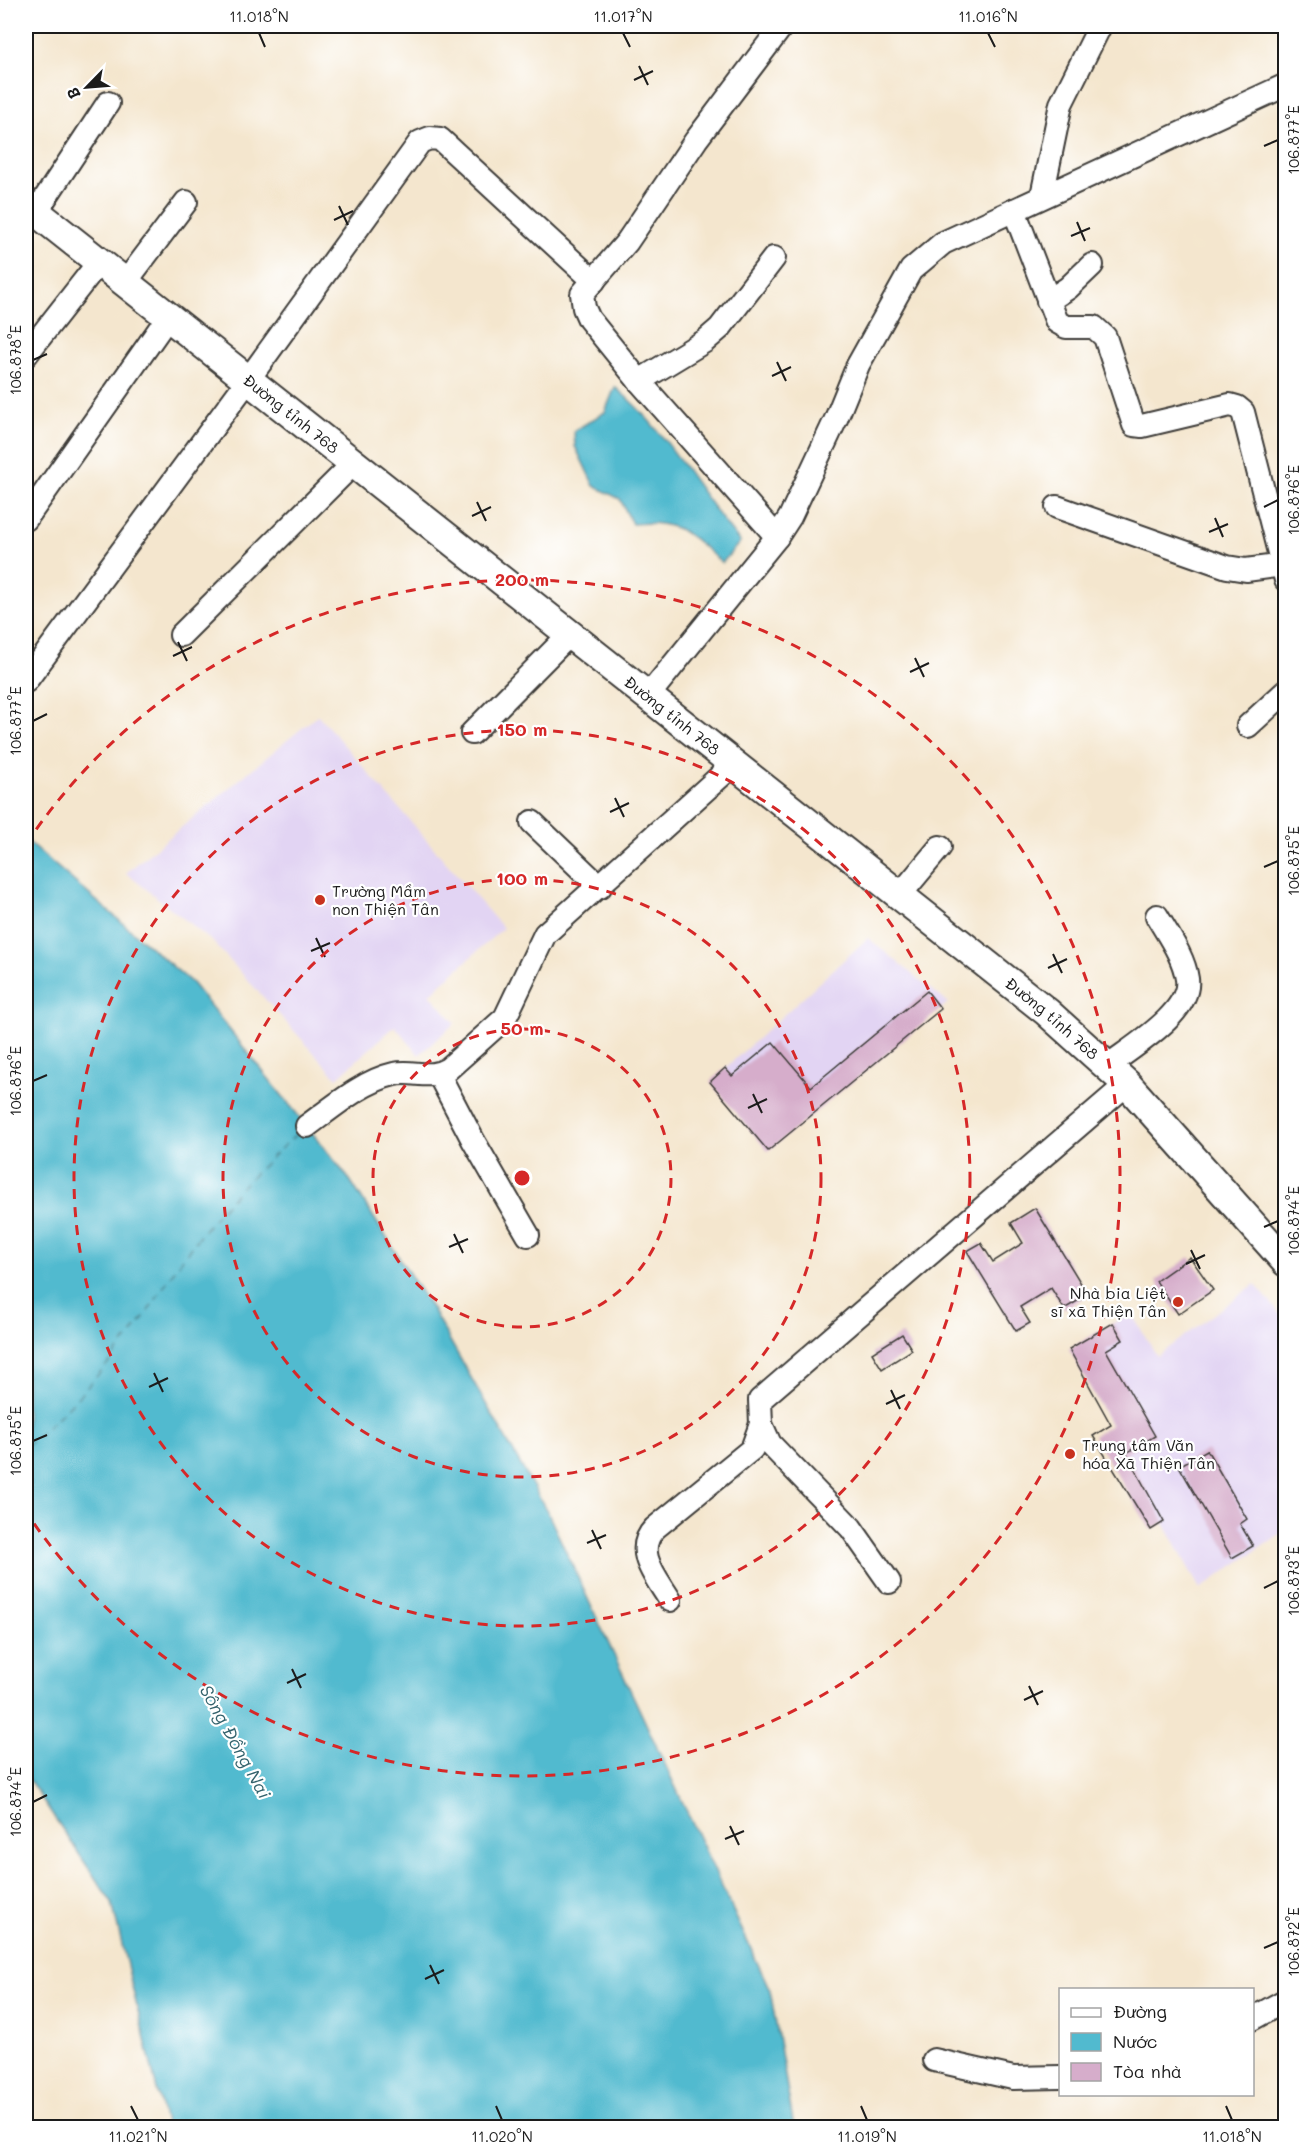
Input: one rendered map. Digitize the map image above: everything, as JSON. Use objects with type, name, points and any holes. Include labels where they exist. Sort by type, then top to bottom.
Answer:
[{"type":"main road","name":"Đường tỉnh 768","points":[[31,208],[1047,1012],[1118,1075],[1286,1262]]},
{"type":"street","points":[[777,537],[639,381],[589,319],[584,308],[582,294],[627,242],[696,140],[783,26]]},
{"type":"street","points":[[1042,196],[1061,104],[1100,26]]},
{"type":"street","points":[[648,696],[777,537],[790,517],[836,419],[858,365],[911,270],[943,243],[1286,85]]},
{"type":"street","points":[[31,208],[108,103]]},
{"type":"street","points":[[26,681],[420,142],[430,138],[440,139],[594,281]]},
{"type":"street","points":[[125,283],[186,202]]},
{"type":"street","points":[[1014,210],[1057,322],[1066,327],[1094,327],[1101,331],[1134,425],[1142,426],[1230,405],[1238,406],[1243,412],[1284,572],[1227,567],[1057,507]]},
{"type":"street","points":[[639,381],[705,341],[720,328],[774,258]]},
{"type":"street","points":[[26,355],[99,262]]},
{"type":"street","points":[[1048,301],[1068,288],[1092,265]]},
{"type":"street","points":[[26,519],[168,317]]},
{"type":"street","points":[[181,635],[354,463]]},
{"type":"street","points":[[472,733],[570,634]]},
{"type":"street","points":[[1248,726],[1286,690]]},
{"type":"street","points":[[307,1126],[363,1088],[393,1074],[439,1075],[448,1069],[505,1018],[545,934],[600,887],[734,764]]},
{"type":"street","points":[[532,822],[600,887]]},
{"type":"street","points":[[900,895],[940,847]]},
{"type":"street","points":[[889,1582],[851,1528],[770,1444],[761,1424],[760,1400],[1118,1075],[1170,1017],[1183,1001],[1187,980],[1180,959],[1157,916]]},
{"type":"street","points":[[439,1075],[473,1140],[528,1235]]},
{"type":"street","points":[[670,1600],[646,1557],[645,1540],[655,1528],[752,1449],[761,1424]]},
{"type":"street","points":[[1254,2018],[1286,2000]]},
{"type":"street","points":[[934,2060],[1013,2078],[1059,2077]]},
{"type":"shaded area","name":"Trường Mầm non Thiện Tân","points":[[318,715],[503,928],[430,994],[455,1023],[419,1055],[395,1026],[337,1078],[213,942],[126,873]]},
{"type":"shaded area","points":[[868,938],[948,1003],[768,1151],[710,1082]]},
{"type":"shaded area","points":[[1255,1284],[1285,1320],[1285,1531],[1200,1589],[1069,1349],[1131,1313],[1157,1356]]},
{"type":"water","points":[[615,387],[634,404],[666,441],[740,542],[722,563],[691,537],[672,526],[632,524],[620,499],[594,486],[575,446],[574,431],[605,412]]},
{"type":"water","name":"Sông Đồng Nai","points":[[26,840],[192,983],[350,1180],[433,1311],[547,1511],[770,1990],[794,2127],[166,2127],[112,1903],[26,1775]]},
{"type":"building","points":[[927,991],[941,1009],[768,1151],[710,1082],[725,1068],[732,1076],[773,1042],[811,1087]]},
{"type":"building","points":[[1035,1208],[1088,1295],[1064,1309],[1051,1288],[1020,1307],[1030,1323],[1016,1331],[967,1251],[981,1243],[993,1262],[1023,1243],[1011,1223]]},
{"type":"building","points":[[1190,1257],[1213,1290],[1178,1314],[1156,1281]]},
{"type":"building","points":[[1113,1323],[1123,1340],[1106,1350],[1155,1436],[1126,1453],[1164,1522],[1151,1530],[1093,1436],[1111,1425],[1069,1349]]},
{"type":"building","points":[[902,1334],[912,1350],[882,1369],[872,1353]]},
{"type":"building","points":[[1207,1450],[1247,1519],[1240,1524],[1253,1546],[1232,1558],[1179,1466]]},
{"type":"ferry route","points":[[26,1446],[59,1416],[105,1367],[146,1314],[188,1251],[219,1212],[299,1132]]},
{"type":"place","name":"Trường Mầm non Thiện Tân","points":[[320,900]]},
{"type":"place","name":"Nhà bia Liệt sĩ xã Thiện Tân","points":[[1178,1302]]},
{"type":"place","name":"Trung tâm Văn hóa Xã Thiện Tân","points":[[1070,1454]]}]
